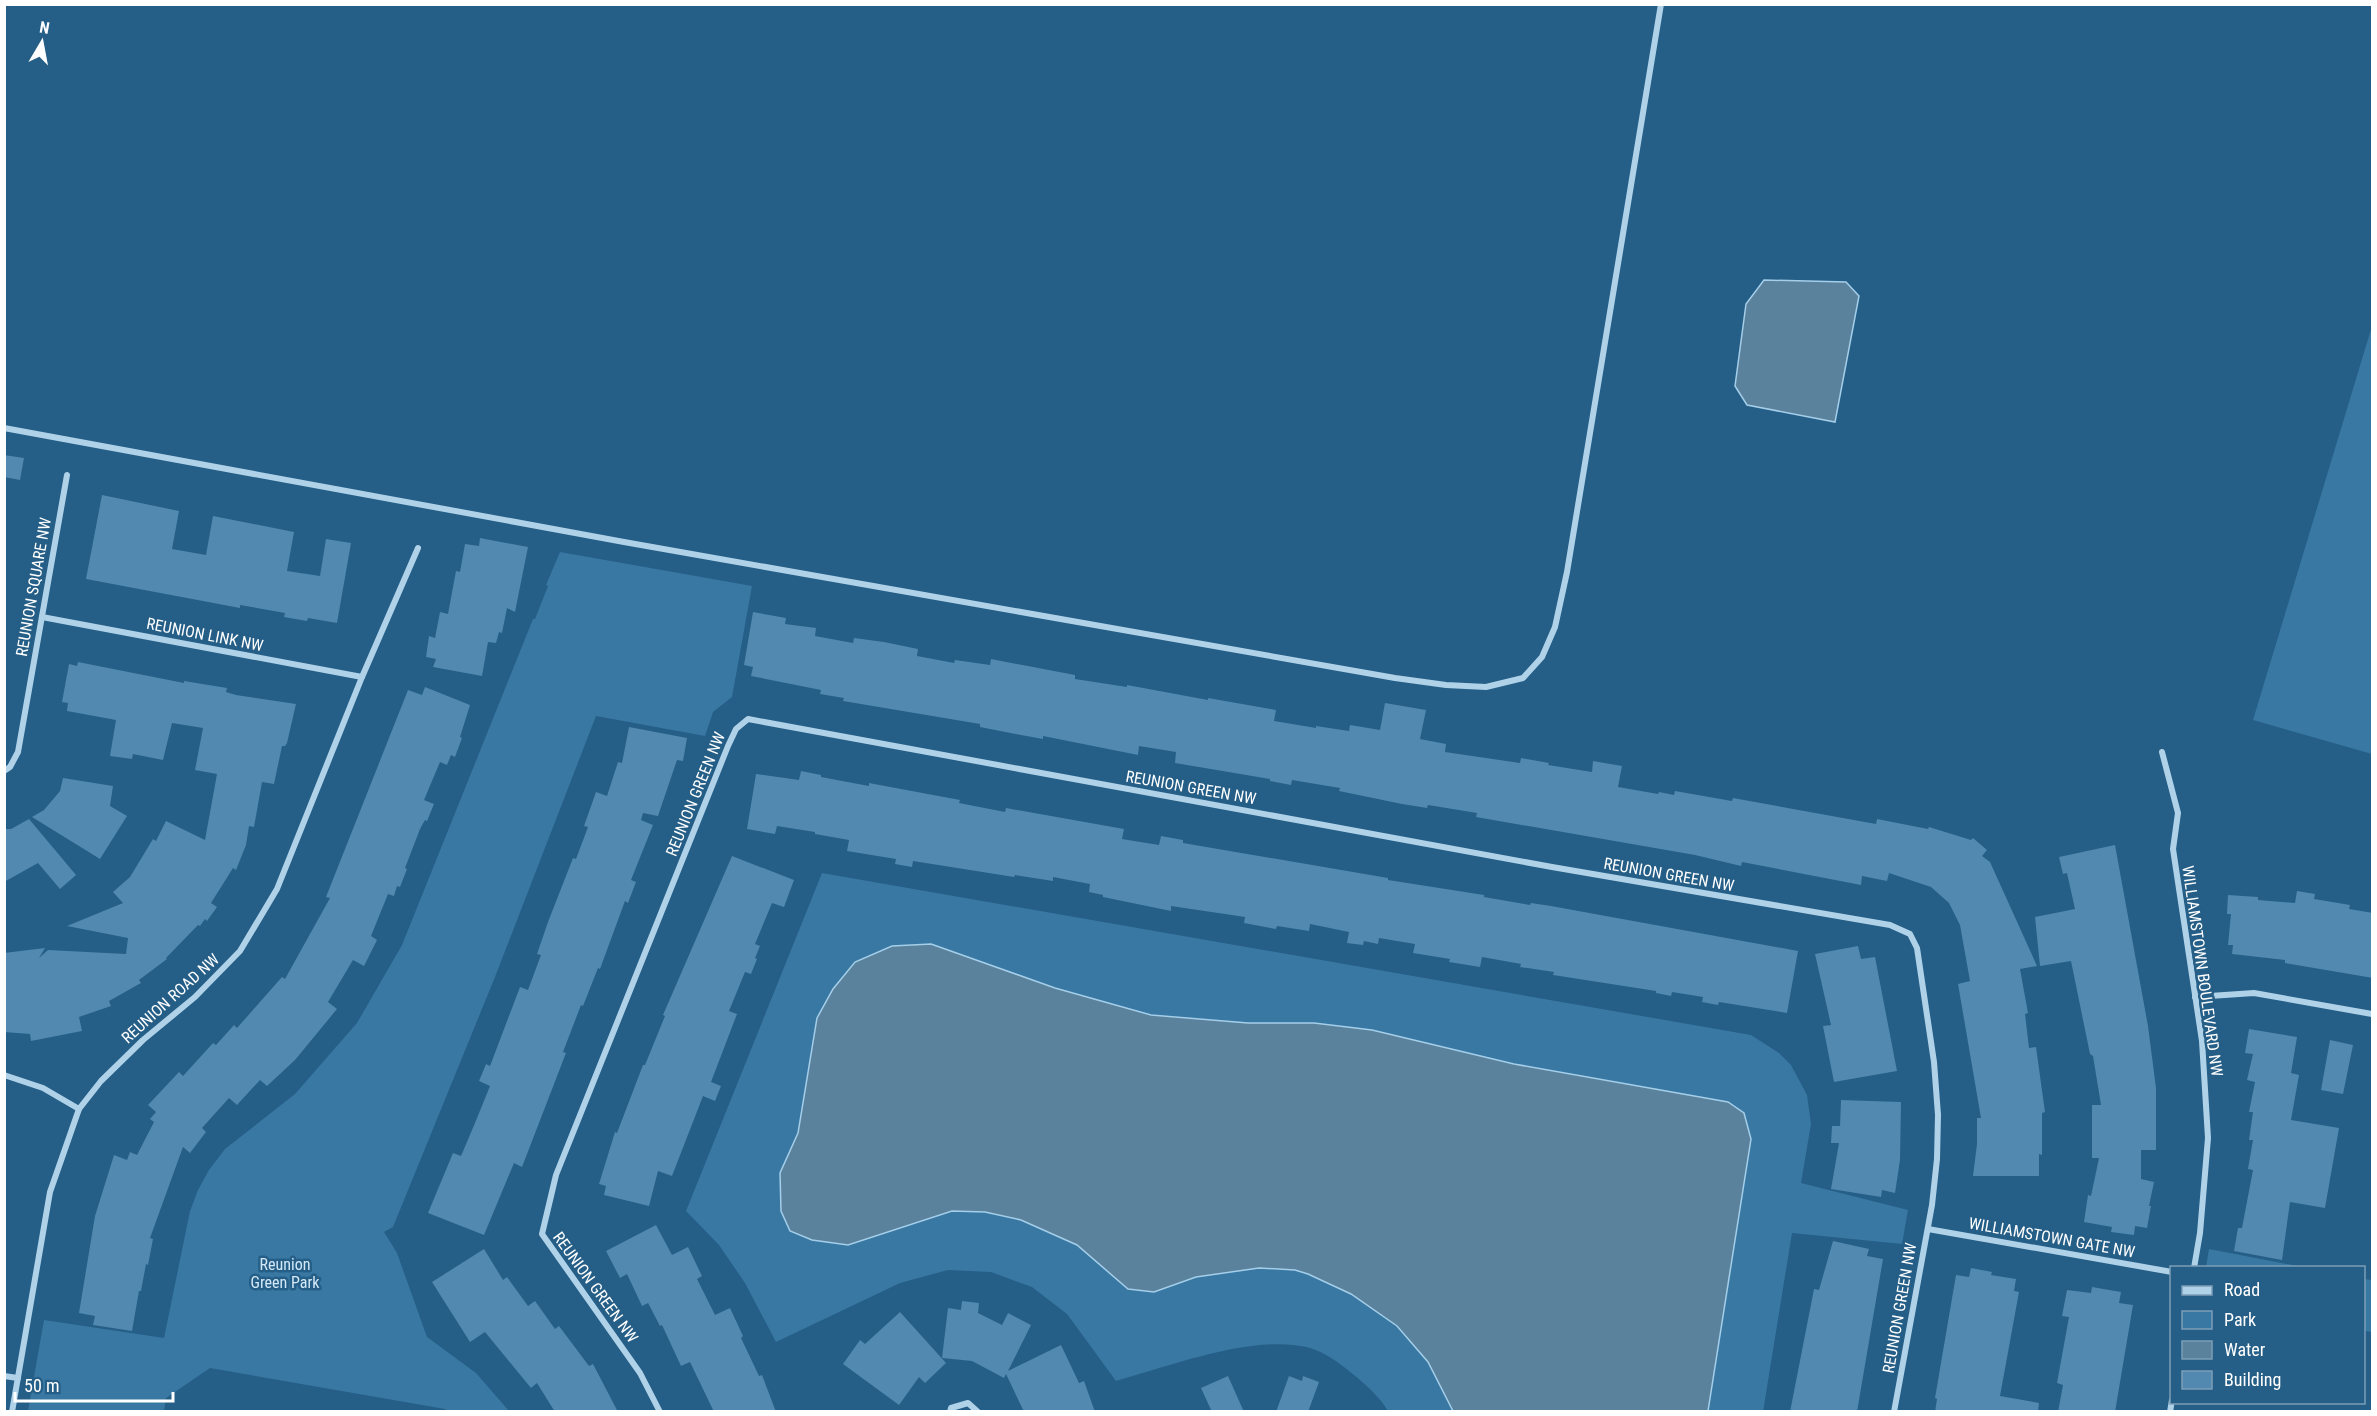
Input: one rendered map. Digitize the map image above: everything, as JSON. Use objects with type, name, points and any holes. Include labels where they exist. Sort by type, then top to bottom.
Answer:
[{"type":"street","points":[[4,428],[624,542],[1395,678],[1446,685],[1486,687],[1523,678],[1542,657],[1555,627],[1567,572],[1661,4]]},
{"type":"street","name":"REUNION SQUARE NW","points":[[4,771],[10,766],[18,752],[67,475]]},
{"type":"street","name":"REUNION ROAD NW","points":[[12,1412],[50,1192],[79,1109],[101,1081],[143,1040],[195,997],[240,951],[277,889],[362,677],[418,548]]},
{"type":"street","name":"REUNION LINK NW","points":[[42,617],[362,677]]},
{"type":"street","name":"REUNION GREEN NW","points":[[660,1412],[640,1373],[542,1234],[561,1164],[728,746],[736,729],[748,718],[1552,867],[1890,925],[1910,934],[1917,948],[1934,1062],[1938,1115],[1937,1159],[1928,1229],[1894,1412]]},
{"type":"street","name":"WILLIAMSTOWN BOULEVARD NW","points":[[2162,752],[2178,813],[2173,849],[2202,1041],[2208,1138],[2200,1233],[2194,1266]]},
{"type":"street","points":[[2195,997],[2254,993],[2373,1014]]},
{"type":"street","points":[[4,1075],[43,1088],[79,1109]]},
{"type":"street","name":"WILLIAMSTOWN GATE NW","points":[[1928,1229],[2170,1272]]},
{"type":"street","points":[[4,1376],[18,1378]]},
{"type":"street","points":[[950,1412],[951,1408],[968,1403],[978,1412]]},
{"type":"green space","points":[[2372,326],[2372,754],[2253,720]]},
{"type":"green space","name":"Reunion Green Park","points":[[560,552],[752,586],[732,697],[713,712],[705,736],[596,716],[495,977],[393,1227],[384,1232],[397,1253],[427,1337],[476,1373],[509,1411],[447,1411],[210,1368],[166,1398],[164,1411],[28,1411],[44,1320],[164,1338],[190,1211],[198,1190],[209,1170],[225,1149],[295,1094],[357,1023],[402,945]]},
{"type":"green space","points":[[822,873],[1751,1035],[1779,1053],[1791,1065],[1807,1095],[1811,1124],[1801,1183],[1908,1210],[1902,1244],[1792,1233],[1763,1412],[1388,1411],[1368,1387],[1333,1359],[1310,1348],[1288,1344],[1239,1348],[1213,1353],[1116,1381],[1067,1314],[1032,1287],[991,1272],[948,1270],[900,1283],[776,1342],[745,1283],[719,1245],[686,1211]]},
{"type":"green space","points":[[2209,1249],[2298,1266],[2206,1266]]},
{"type":"green space","points":[[2365,1279],[2372,1280],[2372,1332],[2365,1331]]},
{"type":"water","points":[[1764,280],[1846,282],[1859,296],[1835,422],[1747,405],[1735,386],[1746,304]]},
{"type":"water","points":[[931,944],[1055,988],[1151,1015],[1248,1023],[1314,1023],[1372,1030],[1514,1064],[1728,1102],[1744,1113],[1751,1139],[1708,1411],[1453,1411],[1428,1362],[1397,1326],[1351,1294],[1295,1270],[1259,1268],[1196,1277],[1154,1292],[1128,1289],[1077,1245],[1021,1220],[985,1212],[952,1211],[848,1245],[812,1240],[790,1231],[781,1211],[780,1173],[798,1133],[817,1018],[833,989],[855,962],[892,946]]},
{"type":"building","points":[[4,455],[24,458],[20,480],[4,477]]},
{"type":"building","points":[[102,495],[179,511],[172,549],[206,555],[213,516],[294,532],[287,571],[320,576],[326,539],[351,543],[337,623],[284,617],[285,613],[240,605],[240,608],[86,579]]},
{"type":"building","points":[[480,538],[528,547],[515,612],[507,608],[502,633],[499,632],[496,643],[488,642],[482,676],[433,667],[436,659],[426,657],[429,636],[435,638],[440,612],[448,614],[456,571],[460,572],[465,544],[479,546]]},
{"type":"building","points":[[753,612],[786,618],[785,624],[816,628],[815,636],[853,643],[854,638],[884,642],[918,649],[917,656],[954,663],[955,660],[990,665],[991,659],[1075,675],[1075,679],[1127,687],[1127,685],[1276,710],[1274,721],[1316,728],[1316,726],[1349,731],[1350,725],[1380,730],[1385,703],[1426,710],[1420,739],[1446,744],[1445,752],[1520,763],[1521,758],[1592,772],[1593,761],[1622,766],[1618,787],[1658,794],[1659,792],[1674,795],[1675,791],[1732,801],[1733,798],[1876,824],[1877,819],[1928,829],[1929,827],[1971,840],[1973,838],[1987,850],[1982,856],[1990,862],[2037,966],[2020,969],[2028,1013],[2025,1014],[2029,1048],[2036,1047],[2045,1112],[2042,1113],[2042,1155],[2039,1154],[2039,1176],[1973,1176],[1977,1118],[1981,1118],[1958,984],[1970,981],[1960,925],[1949,903],[1931,887],[1889,873],[1887,881],[1862,876],[1861,885],[1742,862],[1741,866],[1695,855],[1476,817],[1477,813],[1428,805],[1427,808],[1402,804],[1339,791],[1340,788],[1292,780],[1291,785],[1270,781],[1270,779],[1175,763],[1176,752],[1139,746],[1138,755],[1043,736],[1043,739],[980,727],[980,724],[843,701],[844,698],[820,694],[821,690],[751,676],[753,667],[744,665]]},
{"type":"building","points":[[78,662],[184,683],[184,681],[227,688],[226,692],[236,695],[296,704],[287,743],[282,746],[274,784],[262,782],[254,827],[249,826],[246,845],[236,870],[233,868],[211,903],[217,907],[207,921],[205,919],[200,926],[198,925],[167,959],[139,980],[141,983],[109,1001],[111,1006],[79,1017],[82,1031],[31,1041],[30,1034],[4,1032],[4,953],[45,948],[39,958],[48,950],[126,954],[128,938],[67,926],[123,903],[113,892],[130,877],[153,839],[156,841],[166,821],[205,840],[217,774],[195,770],[203,728],[172,723],[163,760],[133,754],[132,759],[110,756],[116,720],[67,711],[68,703],[62,702],[69,664],[77,666]]},
{"type":"building","points":[[425,687],[470,705],[455,757],[451,755],[447,765],[440,762],[424,800],[434,804],[427,821],[425,820],[420,829],[400,887],[397,886],[394,896],[388,894],[371,936],[377,940],[364,966],[353,960],[328,1002],[337,1009],[295,1060],[267,1086],[260,1080],[237,1105],[229,1098],[202,1128],[206,1132],[190,1153],[183,1147],[150,1238],[153,1239],[148,1265],[146,1264],[141,1291],[139,1291],[132,1331],[93,1325],[95,1316],[79,1313],[95,1216],[114,1155],[127,1160],[130,1152],[137,1155],[154,1122],[150,1119],[156,1112],[148,1105],[179,1072],[183,1076],[213,1043],[216,1045],[234,1025],[237,1028],[282,977],[285,979],[330,898],[326,897],[408,690],[422,695]]},
{"type":"building","points":[[629,727],[687,738],[683,761],[677,760],[658,816],[643,813],[641,820],[653,825],[631,880],[636,882],[628,903],[625,901],[600,969],[598,968],[583,1006],[581,1005],[563,1052],[566,1053],[522,1167],[514,1163],[484,1235],[428,1213],[453,1153],[461,1156],[475,1123],[490,1086],[479,1081],[486,1064],[490,1066],[520,987],[528,990],[541,955],[537,954],[548,922],[588,827],[584,826],[596,792],[607,796],[618,762],[622,763]]},
{"type":"building","points":[[801,771],[869,786],[869,783],[960,800],[959,803],[1005,812],[1006,808],[1124,829],[1122,839],[1159,845],[1161,836],[1183,840],[1183,843],[1798,951],[1787,1013],[1719,1002],[1718,1005],[1702,1002],[1703,997],[1672,992],[1671,996],[1656,993],[1656,991],[1553,975],[1554,972],[1520,967],[1521,964],[1482,957],[1480,967],[1449,962],[1450,959],[1413,953],[1415,944],[1379,938],[1378,944],[1364,941],[1363,945],[1347,943],[1349,932],[1310,924],[1309,931],[1277,926],[1276,929],[1244,923],[1245,917],[1171,906],[1171,911],[1103,897],[1103,895],[1089,892],[1090,884],[1053,877],[1053,881],[1015,875],[1014,877],[913,861],[912,867],[895,864],[896,859],[847,851],[849,840],[815,834],[815,832],[777,826],[775,834],[747,829],[756,774],[799,780]]},
{"type":"building","points":[[63,778],[113,786],[110,806],[127,816],[100,859],[32,817],[44,810],[60,791]]},
{"type":"building","points":[[29,819],[76,875],[60,889],[38,863],[4,882],[4,829],[11,829]]},
{"type":"building","points":[[2115,845],[2148,1026],[2156,1088],[2156,1150],[2141,1150],[2141,1179],[2154,1182],[2149,1206],[2151,1206],[2147,1228],[2135,1226],[2134,1235],[2111,1232],[2112,1227],[2084,1222],[2088,1195],[2091,1196],[2099,1158],[2092,1158],[2092,1105],[2101,1105],[2093,1056],[2090,1054],[2071,961],[2040,966],[2035,917],[2075,909],[2067,873],[2063,874],[2059,857]]},
{"type":"building","points":[[732,856],[794,880],[784,907],[772,903],[755,944],[760,946],[755,958],[757,959],[751,974],[745,972],[729,1011],[737,1014],[711,1082],[721,1086],[715,1101],[703,1096],[672,1176],[658,1171],[649,1206],[604,1195],[606,1186],[599,1184],[615,1132],[617,1133],[665,1016],[663,1015]]},
{"type":"building","points":[[2297,891],[2315,894],[2314,899],[2350,905],[2349,909],[2373,913],[2373,978],[2285,963],[2285,960],[2232,954],[2233,945],[2228,945],[2231,914],[2227,914],[2228,895],[2295,903]]},
{"type":"building","points":[[1858,946],[1861,959],[1875,957],[1897,1071],[1834,1082],[1823,1026],[1831,1025],[1815,954]]},
{"type":"building","points":[[2249,1029],[2297,1037],[2291,1073],[2299,1075],[2291,1120],[2339,1128],[2325,1208],[2290,1202],[2282,1260],[2234,1251],[2238,1228],[2242,1228],[2253,1170],[2248,1169],[2253,1140],[2249,1140],[2253,1112],[2249,1112],[2255,1082],[2247,1080],[2253,1054],[2245,1053]]},
{"type":"building","points":[[2330,1040],[2353,1045],[2343,1094],[2321,1090]]},
{"type":"building","points":[[1841,1100],[1901,1102],[1900,1160],[1895,1193],[1882,1190],[1881,1197],[1831,1189],[1839,1143],[1831,1143],[1832,1126],[1840,1126]]},
{"type":"building","points":[[656,1225],[672,1255],[688,1247],[702,1276],[697,1279],[715,1315],[730,1308],[759,1376],[762,1375],[776,1412],[714,1412],[690,1362],[681,1366],[662,1325],[660,1326],[648,1303],[642,1306],[627,1274],[620,1278],[606,1251]]},
{"type":"building","points":[[1833,1241],[1869,1249],[1867,1256],[1883,1259],[1857,1412],[1790,1412],[1814,1289],[1819,1290]]},
{"type":"building","points":[[484,1249],[503,1280],[507,1277],[528,1306],[535,1301],[555,1329],[559,1326],[589,1366],[593,1364],[618,1412],[555,1412],[537,1383],[531,1388],[485,1332],[470,1342],[432,1282]]},
{"type":"building","points":[[1971,1268],[1992,1272],[1991,1275],[2016,1279],[2014,1291],[2019,1292],[2000,1396],[2039,1403],[2038,1412],[1935,1412],[1937,1399],[1935,1398],[1956,1275],[1969,1277]]},
{"type":"building","points":[[2092,1287],[2121,1292],[2119,1303],[2133,1305],[2115,1412],[2058,1412],[2063,1385],[2057,1383],[2069,1317],[2062,1316],[2067,1290],[2091,1293]]},
{"type":"building","points":[[962,1301],[979,1303],[978,1313],[1002,1325],[1008,1313],[1031,1325],[1008,1371],[1061,1345],[1079,1383],[1084,1381],[1095,1412],[1024,1412],[1006,1374],[1004,1378],[972,1361],[942,1358],[948,1308],[961,1310]]},
{"type":"building","points":[[900,1312],[946,1363],[925,1383],[919,1377],[899,1405],[843,1364],[860,1340],[865,1344]]},
{"type":"building","points":[[1228,1376],[1244,1412],[1212,1412],[1201,1388]]},
{"type":"building","points":[[1289,1376],[1302,1381],[1303,1376],[1319,1382],[1308,1412],[1276,1412]]}]
